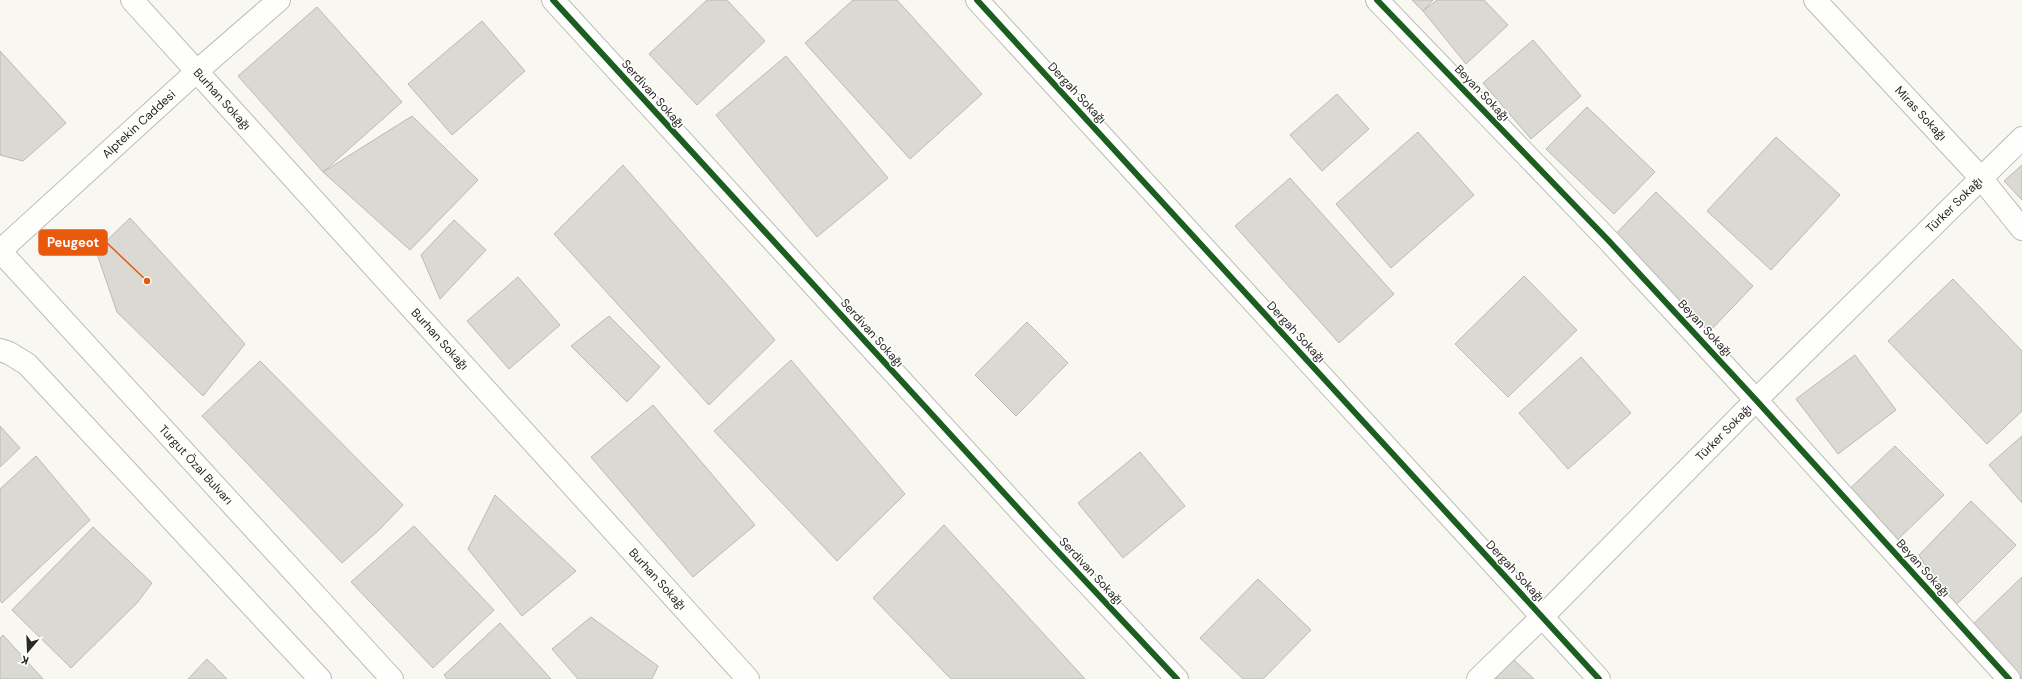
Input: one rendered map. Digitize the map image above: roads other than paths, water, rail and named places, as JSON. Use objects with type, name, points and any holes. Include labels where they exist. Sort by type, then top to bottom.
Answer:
[{"type":"street","name":"Burhan Sokağı","points":[[132,0],[748,679]]},
{"type":"street","name":"Alptekin Caddesi","points":[[0,251],[196,72],[279,0]]},
{"type":"street","name":"Serdivan Sokağı","points":[[553,0],[1046,539],[1177,679]]},
{"type":"street","name":"Dergah Sokağı","points":[[977,0],[1599,679]]},
{"type":"street","name":"Beyan Sokağı","points":[[1377,0],[1604,236],[1756,400],[2009,679]]},
{"type":"street","name":"Miras Sokağı","points":[[1815,0],[1981,178],[2022,229]]},
{"type":"street","name":"Türker Sokağı","points":[[1478,679],[1542,617],[1756,400],[2022,138]]},
{"type":"street","name":"Turgut Özal Bulvarı","points":[[0,251],[392,679]]},
{"type":"street","points":[[0,350],[9,353],[27,364],[320,679]]},
{"type":"place","name":"Peugeot","points":[[147,281]]}]
